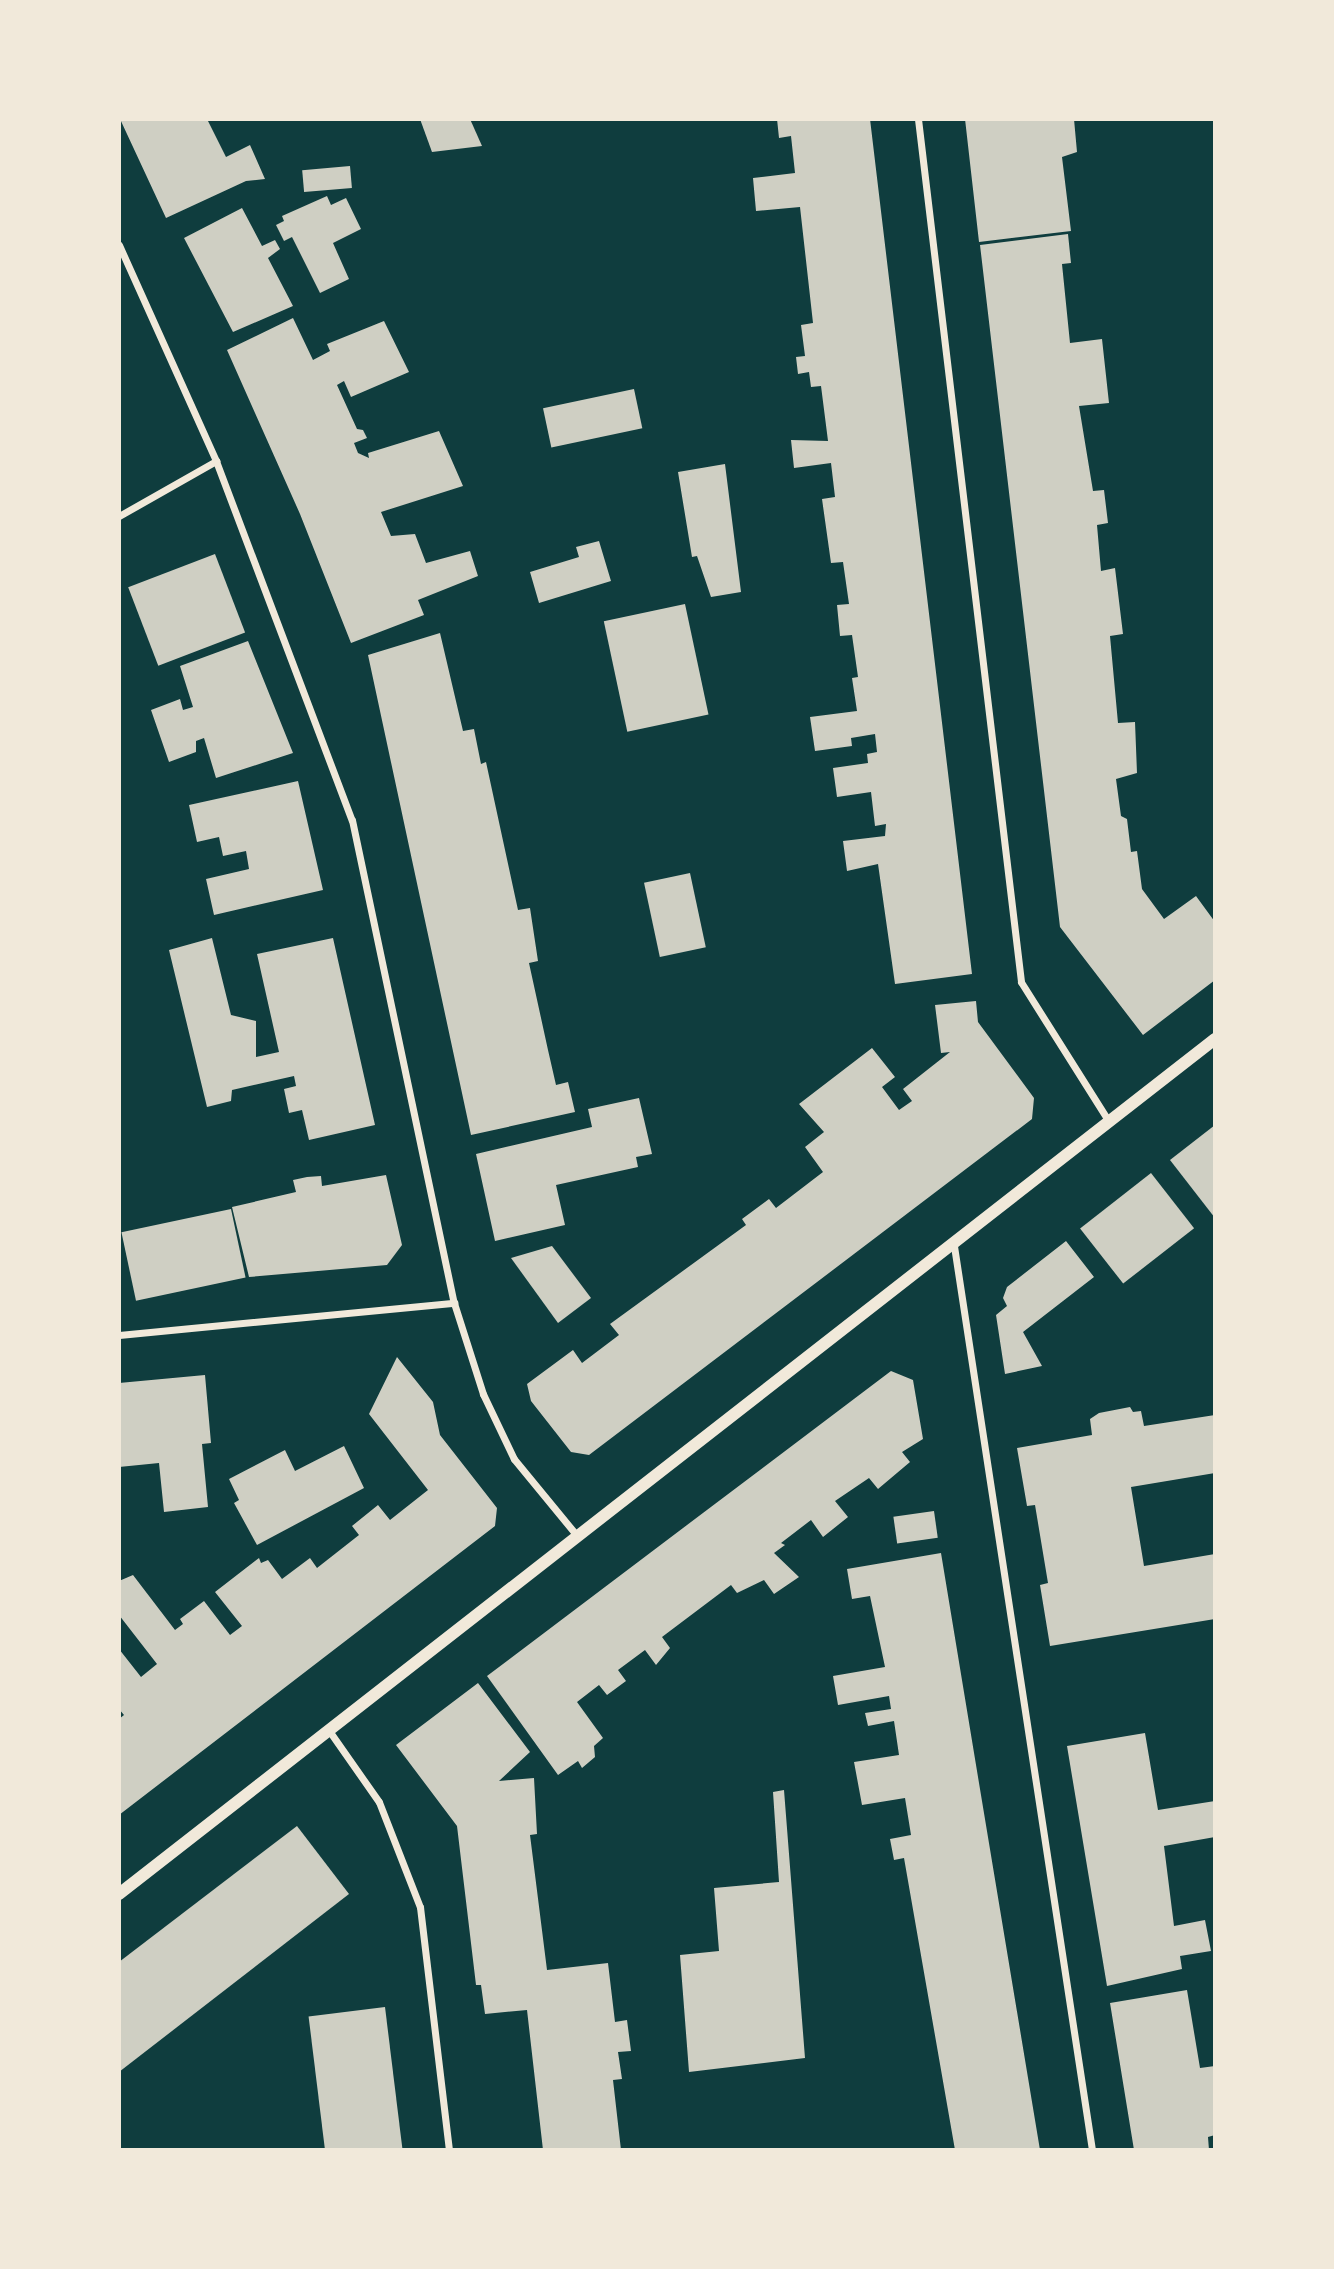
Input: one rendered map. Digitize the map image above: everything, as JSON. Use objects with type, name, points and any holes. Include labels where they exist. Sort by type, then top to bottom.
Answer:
[{"type":"street","points":[[918,119],[1021,982],[1108,1120]]},
{"type":"street","points":[[119,245],[216,461],[352,820],[454,1303],[484,1394],[514,1459],[578,1537]]},
{"type":"street","points":[[119,516],[216,461]]},
{"type":"street","points":[[119,1894],[954,1246],[1108,1120],[1215,1039]]},
{"type":"street","points":[[954,1246],[1092,2150]]},
{"type":"street","points":[[119,1335],[454,1303]]},
{"type":"street","points":[[330,1732],[379,1802],[420,1907],[449,2150]]},
{"type":"building","points":[[120,119],[207,119],[226,157],[250,145],[265,179],[246,181],[166,218]]},
{"type":"building","points":[[420,119],[470,119],[482,146],[432,152]]},
{"type":"building","points":[[777,119],[870,119],[972,974],[895,984],[878,864],[847,871],[843,841],[885,836],[886,824],[875,826],[871,792],[837,797],[833,768],[868,763],[867,754],[877,752],[875,734],[851,738],[852,746],[815,751],[810,717],[857,711],[852,678],[858,677],[852,635],[840,636],[837,605],[849,604],[843,562],[831,563],[822,499],[835,497],[831,463],[794,468],[791,440],[828,441],[821,386],[811,387],[809,372],[798,374],[796,357],[805,356],[801,325],[813,323],[800,207],[756,211],[753,178],[795,173],[791,136],[779,138]]},
{"type":"building","points":[[965,119],[1074,119],[1077,152],[1062,157],[1071,231],[979,242]]},
{"type":"building","points":[[350,166],[352,188],[304,192],[302,170]]},
{"type":"building","points":[[327,196],[331,205],[346,198],[361,229],[333,243],[349,279],[320,293],[292,237],[284,241],[276,225],[284,221],[282,216]]},
{"type":"building","points":[[242,208],[262,246],[275,240],[280,249],[268,258],[293,306],[233,332],[184,238]]},
{"type":"building","points":[[1068,234],[1071,263],[1062,264],[1070,343],[1102,339],[1109,403],[1079,406],[1093,491],[1104,490],[1108,523],[1097,525],[1101,571],[1115,568],[1123,634],[1110,636],[1118,723],[1135,722],[1137,773],[1116,779],[1121,816],[1127,819],[1131,852],[1137,851],[1142,889],[1164,919],[1196,896],[1215,922],[1215,980],[1143,1035],[1060,927],[980,245]]},
{"type":"building","points":[[293,318],[313,360],[330,351],[327,344],[384,321],[409,372],[351,397],[344,381],[337,385],[357,429],[363,430],[367,438],[354,443],[358,453],[369,458],[368,453],[439,431],[463,486],[381,512],[391,536],[415,534],[426,563],[470,551],[478,576],[418,600],[424,615],[351,643],[300,514],[227,350]]},
{"type":"building","points":[[634,389],[642,428],[551,447],[543,408]]},
{"type":"building","points":[[725,464],[741,592],[711,597],[697,556],[692,557],[678,472]]},
{"type":"building","points":[[599,541],[611,581],[539,603],[530,572],[579,557],[576,547]]},
{"type":"building","points":[[215,554],[245,632],[158,666],[128,587]]},
{"type":"building","points":[[685,604],[708,715],[627,732],[604,621]]},
{"type":"building","points":[[440,633],[463,731],[474,729],[481,764],[486,762],[518,910],[530,908],[538,961],[529,963],[548,1050],[556,1085],[568,1082],[575,1112],[471,1135],[368,655]]},
{"type":"building","points":[[248,641],[293,753],[216,778],[204,738],[196,741],[196,752],[169,762],[151,710],[180,699],[183,710],[193,707],[180,666]]},
{"type":"building","points":[[298,781],[323,890],[214,915],[206,879],[249,869],[246,851],[223,856],[219,837],[197,842],[189,805]]},
{"type":"building","points":[[690,873],[706,947],[660,957],[644,883]]},
{"type":"building","points":[[212,938],[231,1015],[256,1021],[256,1057],[279,1052],[257,954],[333,938],[375,1125],[309,1140],[302,1110],[289,1113],[284,1089],[296,1086],[294,1076],[232,1090],[231,1101],[207,1107],[169,950]]},
{"type":"building","points":[[976,1001],[978,1022],[1034,1098],[1032,1119],[589,1455],[571,1452],[531,1401],[527,1384],[573,1350],[582,1363],[619,1335],[610,1324],[746,1225],[742,1219],[769,1199],[776,1208],[823,1172],[805,1147],[824,1132],[799,1104],[872,1048],[895,1077],[882,1087],[899,1110],[912,1101],[903,1089],[950,1052],[941,1053],[935,1005]]},
{"type":"building","points":[[639,1098],[652,1154],[636,1157],[638,1167],[556,1185],[565,1225],[495,1241],[476,1154],[592,1127],[588,1109]]},
{"type":"building","points":[[1215,1125],[1215,1218],[1170,1160]]},
{"type":"building","points":[[1151,1173],[1194,1228],[1123,1284],[1080,1228]]},
{"type":"building","points":[[386,1175],[402,1245],[387,1265],[249,1277],[232,1207],[296,1192],[293,1180],[307,1177],[321,1176],[322,1186]]},
{"type":"building","points":[[231,1209],[246,1277],[136,1301],[121,1232]]},
{"type":"building","points":[[1066,1241],[1094,1277],[1023,1332],[1042,1366],[1005,1374],[996,1315],[1007,1306],[1003,1298],[1007,1287]]},
{"type":"building","points":[[552,1246],[591,1298],[558,1323],[511,1258]]},
{"type":"building","points":[[397,1357],[433,1402],[440,1435],[497,1508],[495,1526],[119,1815],[119,1719],[124,1715],[119,1709],[119,1649],[141,1677],[157,1664],[119,1615],[119,1581],[133,1575],[175,1630],[183,1624],[180,1619],[204,1601],[230,1635],[242,1626],[215,1592],[259,1558],[261,1563],[268,1560],[282,1579],[310,1558],[317,1568],[359,1535],[352,1526],[378,1505],[390,1520],[428,1490],[369,1414]]},
{"type":"building","points":[[891,1371],[913,1380],[923,1439],[902,1452],[910,1462],[878,1489],[869,1478],[835,1501],[848,1517],[823,1537],[811,1520],[781,1543],[785,1545],[774,1553],[799,1577],[774,1594],[764,1580],[737,1593],[731,1585],[662,1637],[670,1648],[656,1665],[645,1650],[618,1670],[626,1681],[607,1695],[599,1685],[577,1702],[603,1738],[594,1746],[595,1757],[582,1768],[578,1761],[558,1775],[487,1676]]},
{"type":"building","points":[[205,1375],[211,1443],[202,1444],[208,1507],[164,1512],[159,1463],[119,1467],[119,1383]]},
{"type":"building","points":[[1130,1407],[1133,1412],[1141,1411],[1144,1426],[1215,1415],[1215,1473],[1131,1487],[1144,1566],[1215,1554],[1215,1619],[1050,1646],[1040,1585],[1048,1583],[1035,1505],[1027,1506],[1017,1448],[1092,1435],[1090,1419],[1099,1413]]},
{"type":"building","points":[[344,1446],[364,1488],[257,1545],[234,1503],[239,1500],[229,1479],[285,1450],[295,1471]]},
{"type":"building","points":[[934,1511],[938,1538],[897,1543],[893,1517]]},
{"type":"building","points":[[941,1553],[1040,2150],[955,2150],[904,1858],[894,1860],[890,1839],[911,1835],[905,1798],[862,1805],[854,1762],[899,1755],[894,1721],[868,1726],[865,1713],[891,1709],[889,1696],[838,1705],[833,1676],[885,1667],[870,1596],[852,1599],[847,1569]]},
{"type":"building","points":[[478,1683],[530,1752],[499,1781],[534,1778],[537,1834],[530,1835],[547,1970],[608,1963],[615,2022],[627,2020],[631,2051],[618,2052],[622,2079],[613,2080],[621,2150],[543,2150],[527,2010],[485,2014],[481,1985],[476,1985],[457,1826],[396,1745]]},
{"type":"building","points":[[1145,1733],[1158,1810],[1215,1801],[1215,1837],[1164,1846],[1174,1926],[1205,1920],[1211,1951],[1180,1956],[1182,1969],[1107,1986],[1067,1746]]},
{"type":"building","points":[[784,1790],[805,2058],[689,2072],[680,1955],[719,1951],[714,1888],[779,1882],[773,1792]]},
{"type":"building","points":[[297,1826],[349,1894],[119,2072],[119,1962]]},
{"type":"building","points":[[1187,1990],[1200,2068],[1215,2066],[1215,2135],[1208,2137],[1209,2150],[1134,2150],[1110,2003]]},
{"type":"building","points":[[385,2007],[403,2150],[325,2150],[309,2016]]}]
